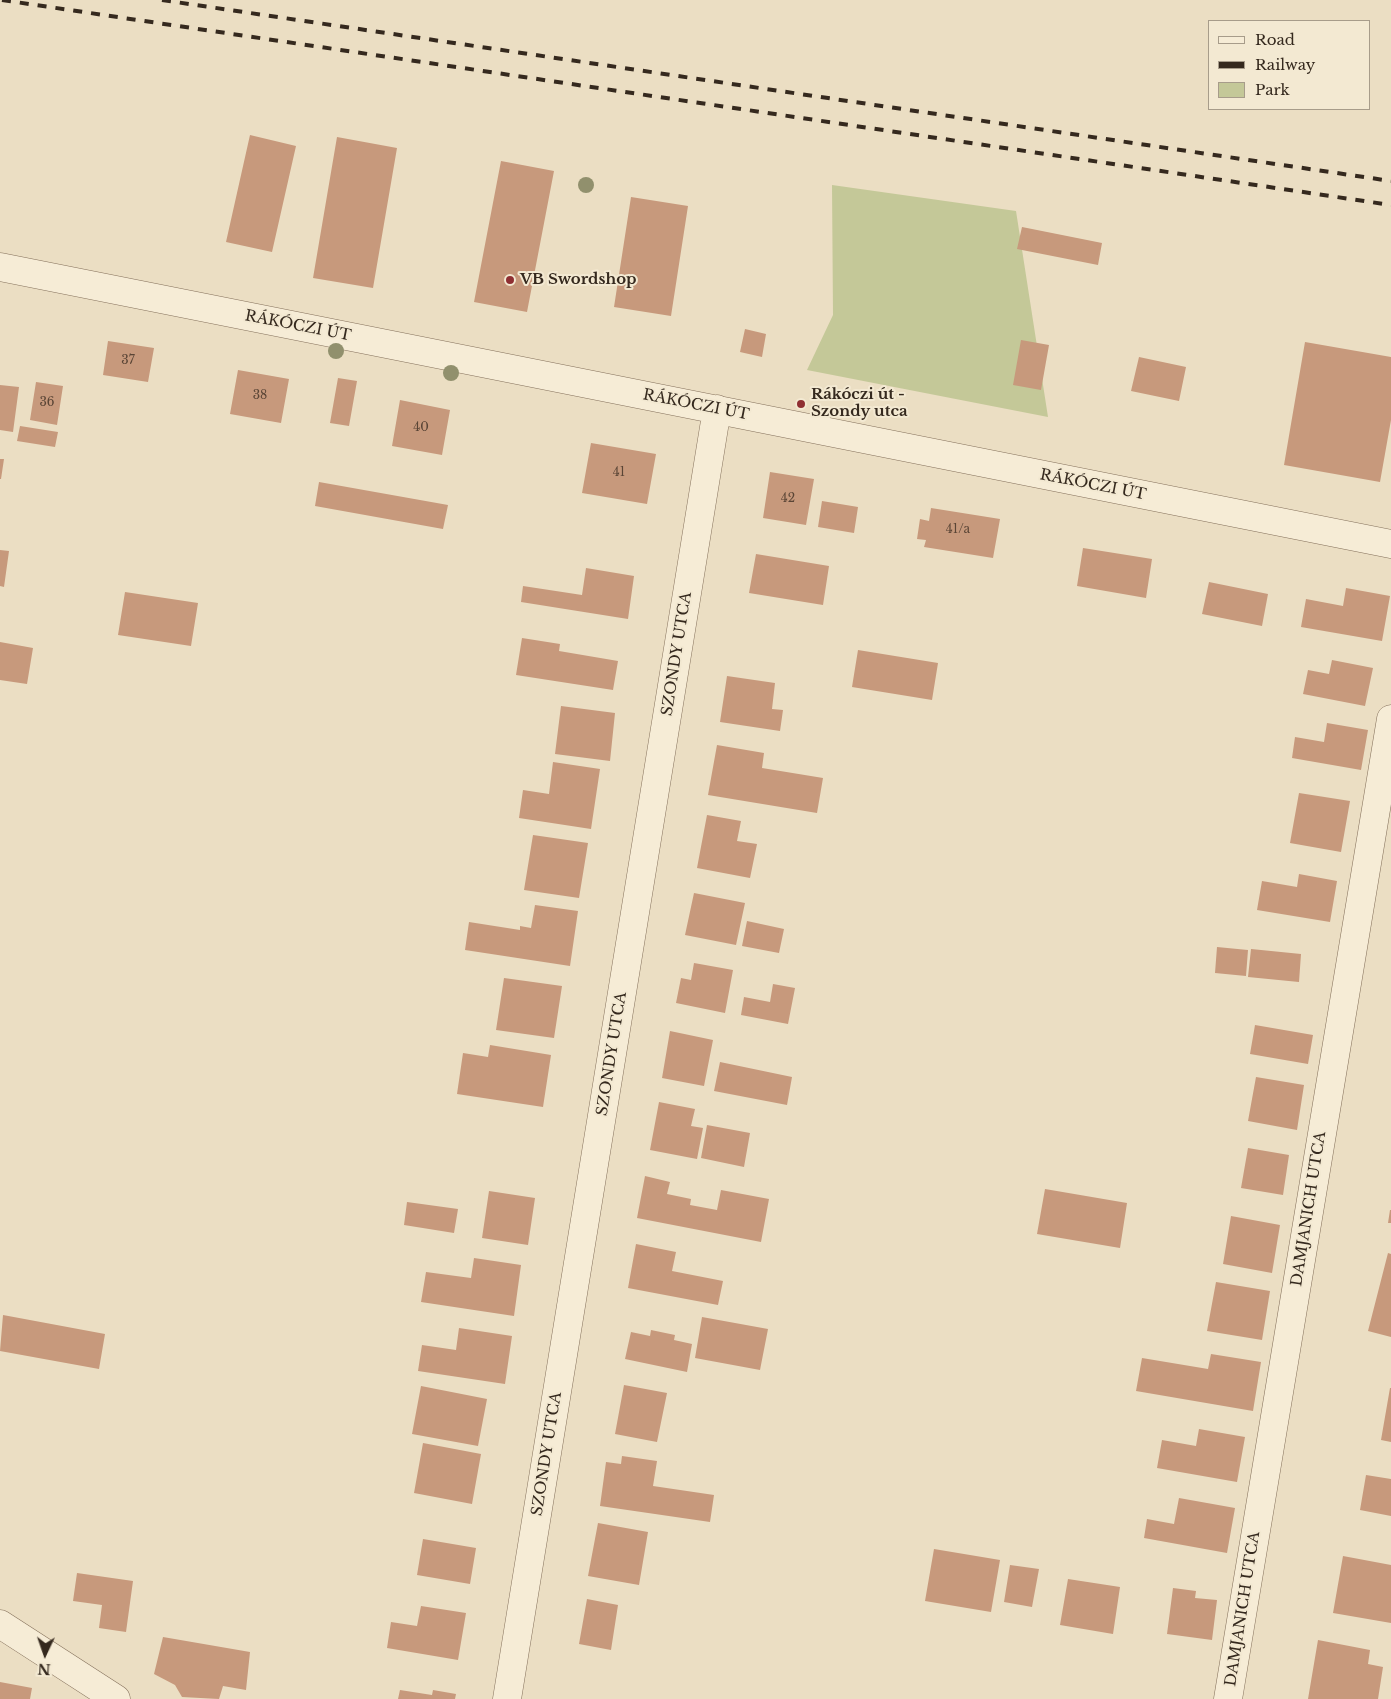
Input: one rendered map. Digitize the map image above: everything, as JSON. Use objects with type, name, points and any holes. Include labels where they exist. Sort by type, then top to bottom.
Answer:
[{"type":"street","name":"RÁKÓCZI ÚT","points":[[0,267],[1391,544]]},
{"type":"street","name":"SZONDY UTCA","points":[[507,1699],[717,409]]},
{"type":"street","name":"DAMJANICH UTCA","points":[[1228,1699],[1391,719]]},
{"type":"street","points":[[0,1624],[116,1699]]},
{"type":"green space","points":[[832,185],[1016,211],[1048,417],[807,370],[833,315]]},
{"type":"building","points":[[250,135],[296,146],[272,252],[226,242]]},
{"type":"building","points":[[337,137],[397,148],[373,288],[313,278]]},
{"type":"building","points":[[501,161],[554,171],[527,312],[474,302]]},
{"type":"building","points":[[631,197],[688,206],[671,316],[614,307]]},
{"type":"building","points":[[1022,227],[1102,243],[1098,265],[1017,249]]},
{"type":"building","points":[[745,329],[766,334],[762,357],[740,352]]},
{"type":"building","points":[[1021,340],[1049,345],[1041,390],[1013,385]]},
{"type":"building","points":[[108,341],[154,348],[148,382],[103,375]]},
{"type":"building","points":[[1305,342],[1391,357],[1391,420],[1380,482],[1284,465]]},
{"type":"building","points":[[1139,357],[1186,367],[1179,401],[1131,391]]},
{"type":"building","points":[[238,370],[289,379],[281,423],[230,414]]},
{"type":"building","points":[[338,378],[357,381],[349,426],[330,423]]},
{"type":"building","points":[[36,382],[63,386],[57,425],[30,420]]},
{"type":"building","points":[[0,385],[19,387],[13,432],[0,430]]},
{"type":"building","points":[[400,400],[450,410],[442,455],[392,446]]},
{"type":"building","points":[[20,426],[58,432],[55,447],[17,441]]},
{"type":"building","points":[[591,443],[656,454],[647,504],[582,493]]},
{"type":"building","points":[[0,459],[4,459],[1,479],[0,479]]},
{"type":"building","points":[[770,472],[814,479],[806,525],[763,518]]},
{"type":"building","points":[[319,482],[448,505],[443,529],[315,506]]},
{"type":"building","points":[[822,501],[858,507],[854,533],[818,527]]},
{"type":"building","points":[[931,508],[1000,519],[993,558],[924,547],[926,540],[917,539],[920,519],[929,521]]},
{"type":"building","points":[[1083,548],[1152,559],[1146,598],[1077,586]]},
{"type":"building","points":[[0,550],[9,551],[4,587],[0,586]]},
{"type":"building","points":[[756,554],[829,566],[823,605],[749,593]]},
{"type":"building","points":[[586,568],[634,576],[628,619],[521,602],[523,586],[582,595]]},
{"type":"building","points":[[1209,582],[1268,594],[1262,626],[1202,614]]},
{"type":"building","points":[[1346,588],[1390,596],[1382,641],[1301,627],[1306,599],[1343,606]]},
{"type":"building","points":[[125,592],[198,603],[191,646],[118,635]]},
{"type":"building","points":[[522,638],[560,644],[559,651],[618,661],[613,690],[516,675]]},
{"type":"building","points":[[0,642],[33,648],[27,684],[0,680]]},
{"type":"building","points":[[858,650],[938,663],[932,700],[852,687]]},
{"type":"building","points":[[1332,660],[1373,668],[1365,706],[1303,694],[1308,670],[1329,674]]},
{"type":"building","points":[[727,676],[775,683],[772,709],[783,710],[780,731],[720,722]]},
{"type":"building","points":[[561,706],[615,713],[610,761],[555,754]]},
{"type":"building","points":[[1327,723],[1368,730],[1361,770],[1292,758],[1295,737],[1324,742]]},
{"type":"building","points":[[717,745],[764,753],[762,768],[823,778],[817,813],[708,795]]},
{"type":"building","points":[[553,762],[600,769],[591,829],[519,818],[523,790],[549,794]]},
{"type":"building","points":[[1299,793],[1350,801],[1341,852],[1290,843]]},
{"type":"building","points":[[707,815],[741,821],[737,841],[757,844],[750,878],[697,868]]},
{"type":"building","points":[[533,835],[588,843],[579,898],[524,890]]},
{"type":"building","points":[[1299,874],[1337,881],[1330,922],[1257,910],[1262,881],[1297,887]]},
{"type":"building","points":[[694,893],[745,903],[736,945],[685,935]]},
{"type":"building","points":[[535,905],[578,911],[570,966],[465,950],[469,922],[520,930],[520,926],[531,928]]},
{"type":"building","points":[[747,921],[784,929],[779,953],[742,946]]},
{"type":"building","points":[[1217,947],[1248,950],[1246,976],[1215,973]]},
{"type":"building","points":[[1251,949],[1301,954],[1299,982],[1248,977]]},
{"type":"building","points":[[694,963],[733,970],[725,1013],[676,1003],[681,978],[691,980]]},
{"type":"building","points":[[504,978],[562,986],[554,1038],[496,1030]]},
{"type":"building","points":[[773,984],[795,988],[788,1024],[741,1015],[744,997],[770,1002]]},
{"type":"building","points":[[1255,1025],[1313,1035],[1308,1064],[1250,1054]]},
{"type":"building","points":[[670,1031],[713,1040],[704,1086],[662,1078]]},
{"type":"building","points":[[490,1045],[551,1055],[543,1107],[457,1094],[463,1053],[488,1057]]},
{"type":"building","points":[[720,1062],[792,1077],[787,1105],[714,1091]]},
{"type":"building","points":[[1256,1077],[1304,1085],[1297,1130],[1248,1121]]},
{"type":"building","points":[[659,1102],[695,1109],[691,1126],[703,1128],[697,1159],[650,1150]]},
{"type":"building","points":[[707,1125],[750,1133],[744,1167],[701,1158]]},
{"type":"building","points":[[1248,1148],[1289,1155],[1283,1195],[1241,1188]]},
{"type":"building","points":[[645,1176],[670,1182],[667,1194],[691,1199],[690,1205],[717,1210],[721,1190],[769,1199],[761,1242],[637,1218]]},
{"type":"building","points":[[1045,1189],[1127,1203],[1120,1248],[1037,1234]]},
{"type":"building","points":[[489,1191],[535,1198],[528,1245],[482,1238]]},
{"type":"building","points":[[407,1202],[458,1209],[454,1233],[404,1225]]},
{"type":"building","points":[[1390,1210],[1391,1223],[1388,1223]]},
{"type":"building","points":[[1231,1216],[1280,1225],[1272,1273],[1223,1264]]},
{"type":"building","points":[[636,1244],[676,1252],[672,1271],[723,1281],[718,1305],[628,1288]]},
{"type":"building","points":[[1388,1253],[1391,1254],[1391,1337],[1368,1331]]},
{"type":"building","points":[[474,1258],[521,1265],[514,1316],[421,1302],[426,1272],[471,1278]]},
{"type":"building","points":[[1216,1282],[1270,1291],[1262,1340],[1207,1331]]},
{"type":"building","points":[[3,1315],[105,1334],[99,1369],[0,1351]]},
{"type":"building","points":[[702,1317],[768,1329],[760,1370],[695,1358]]},
{"type":"building","points":[[459,1328],[512,1336],[505,1384],[418,1371],[422,1345],[456,1350]]},
{"type":"building","points":[[651,1330],[675,1335],[674,1340],[692,1344],[687,1372],[625,1359],[631,1332],[650,1336]]},
{"type":"building","points":[[1211,1354],[1261,1362],[1253,1411],[1136,1391],[1142,1358],[1208,1369]]},
{"type":"building","points":[[624,1385],[667,1393],[657,1442],[615,1434]]},
{"type":"building","points":[[421,1386],[487,1399],[478,1446],[412,1434]]},
{"type":"building","points":[[1391,1388],[1391,1442],[1381,1440]]},
{"type":"building","points":[[1199,1429],[1245,1437],[1237,1482],[1157,1468],[1162,1440],[1196,1446]]},
{"type":"building","points":[[423,1443],[481,1454],[472,1504],[414,1493]]},
{"type":"building","points":[[622,1456],[657,1461],[653,1486],[714,1495],[710,1522],[600,1506],[606,1462],[621,1464]]},
{"type":"building","points":[[1366,1475],[1391,1479],[1391,1516],[1360,1510]]},
{"type":"building","points":[[1179,1498],[1235,1508],[1227,1553],[1144,1538],[1147,1519],[1174,1524]]},
{"type":"building","points":[[598,1523],[648,1532],[639,1585],[588,1576]]},
{"type":"building","points":[[423,1539],[476,1548],[470,1584],[417,1575]]},
{"type":"building","points":[[934,1549],[1000,1560],[991,1612],[925,1601]]},
{"type":"building","points":[[1343,1556],[1391,1565],[1391,1623],[1333,1613]]},
{"type":"building","points":[[1010,1565],[1039,1569],[1032,1607],[1004,1602]]},
{"type":"building","points":[[77,1573],[133,1581],[126,1632],[99,1628],[102,1605],[73,1601]]},
{"type":"building","points":[[1068,1579],[1120,1587],[1113,1634],[1060,1625]]},
{"type":"building","points":[[1173,1588],[1196,1591],[1195,1598],[1217,1600],[1212,1640],[1167,1634]]},
{"type":"building","points":[[587,1599],[618,1605],[611,1650],[579,1644]]},
{"type":"building","points":[[421,1606],[466,1613],[458,1660],[387,1648],[391,1622],[417,1626]]},
{"type":"building","points":[[163,1637],[250,1652],[246,1690],[223,1686],[219,1699],[182,1697],[175,1685],[154,1674]]},
{"type":"building","points":[[1318,1640],[1370,1650],[1368,1664],[1383,1667],[1378,1699],[1308,1699]]},
{"type":"building","points":[[0,1682],[32,1688],[30,1699],[0,1699]]},
{"type":"building","points":[[400,1690],[432,1695],[433,1690],[456,1694],[455,1699],[398,1699]]},
{"type":"railway","points":[[2,0],[1391,205]]},
{"type":"railway","points":[[162,0],[1391,181]]},
{"type":"place","name":"VB Swordshop","points":[[510,280]]},
{"type":"place","name":"Rákóczi út - Szondy utca","points":[[801,404]]}]
